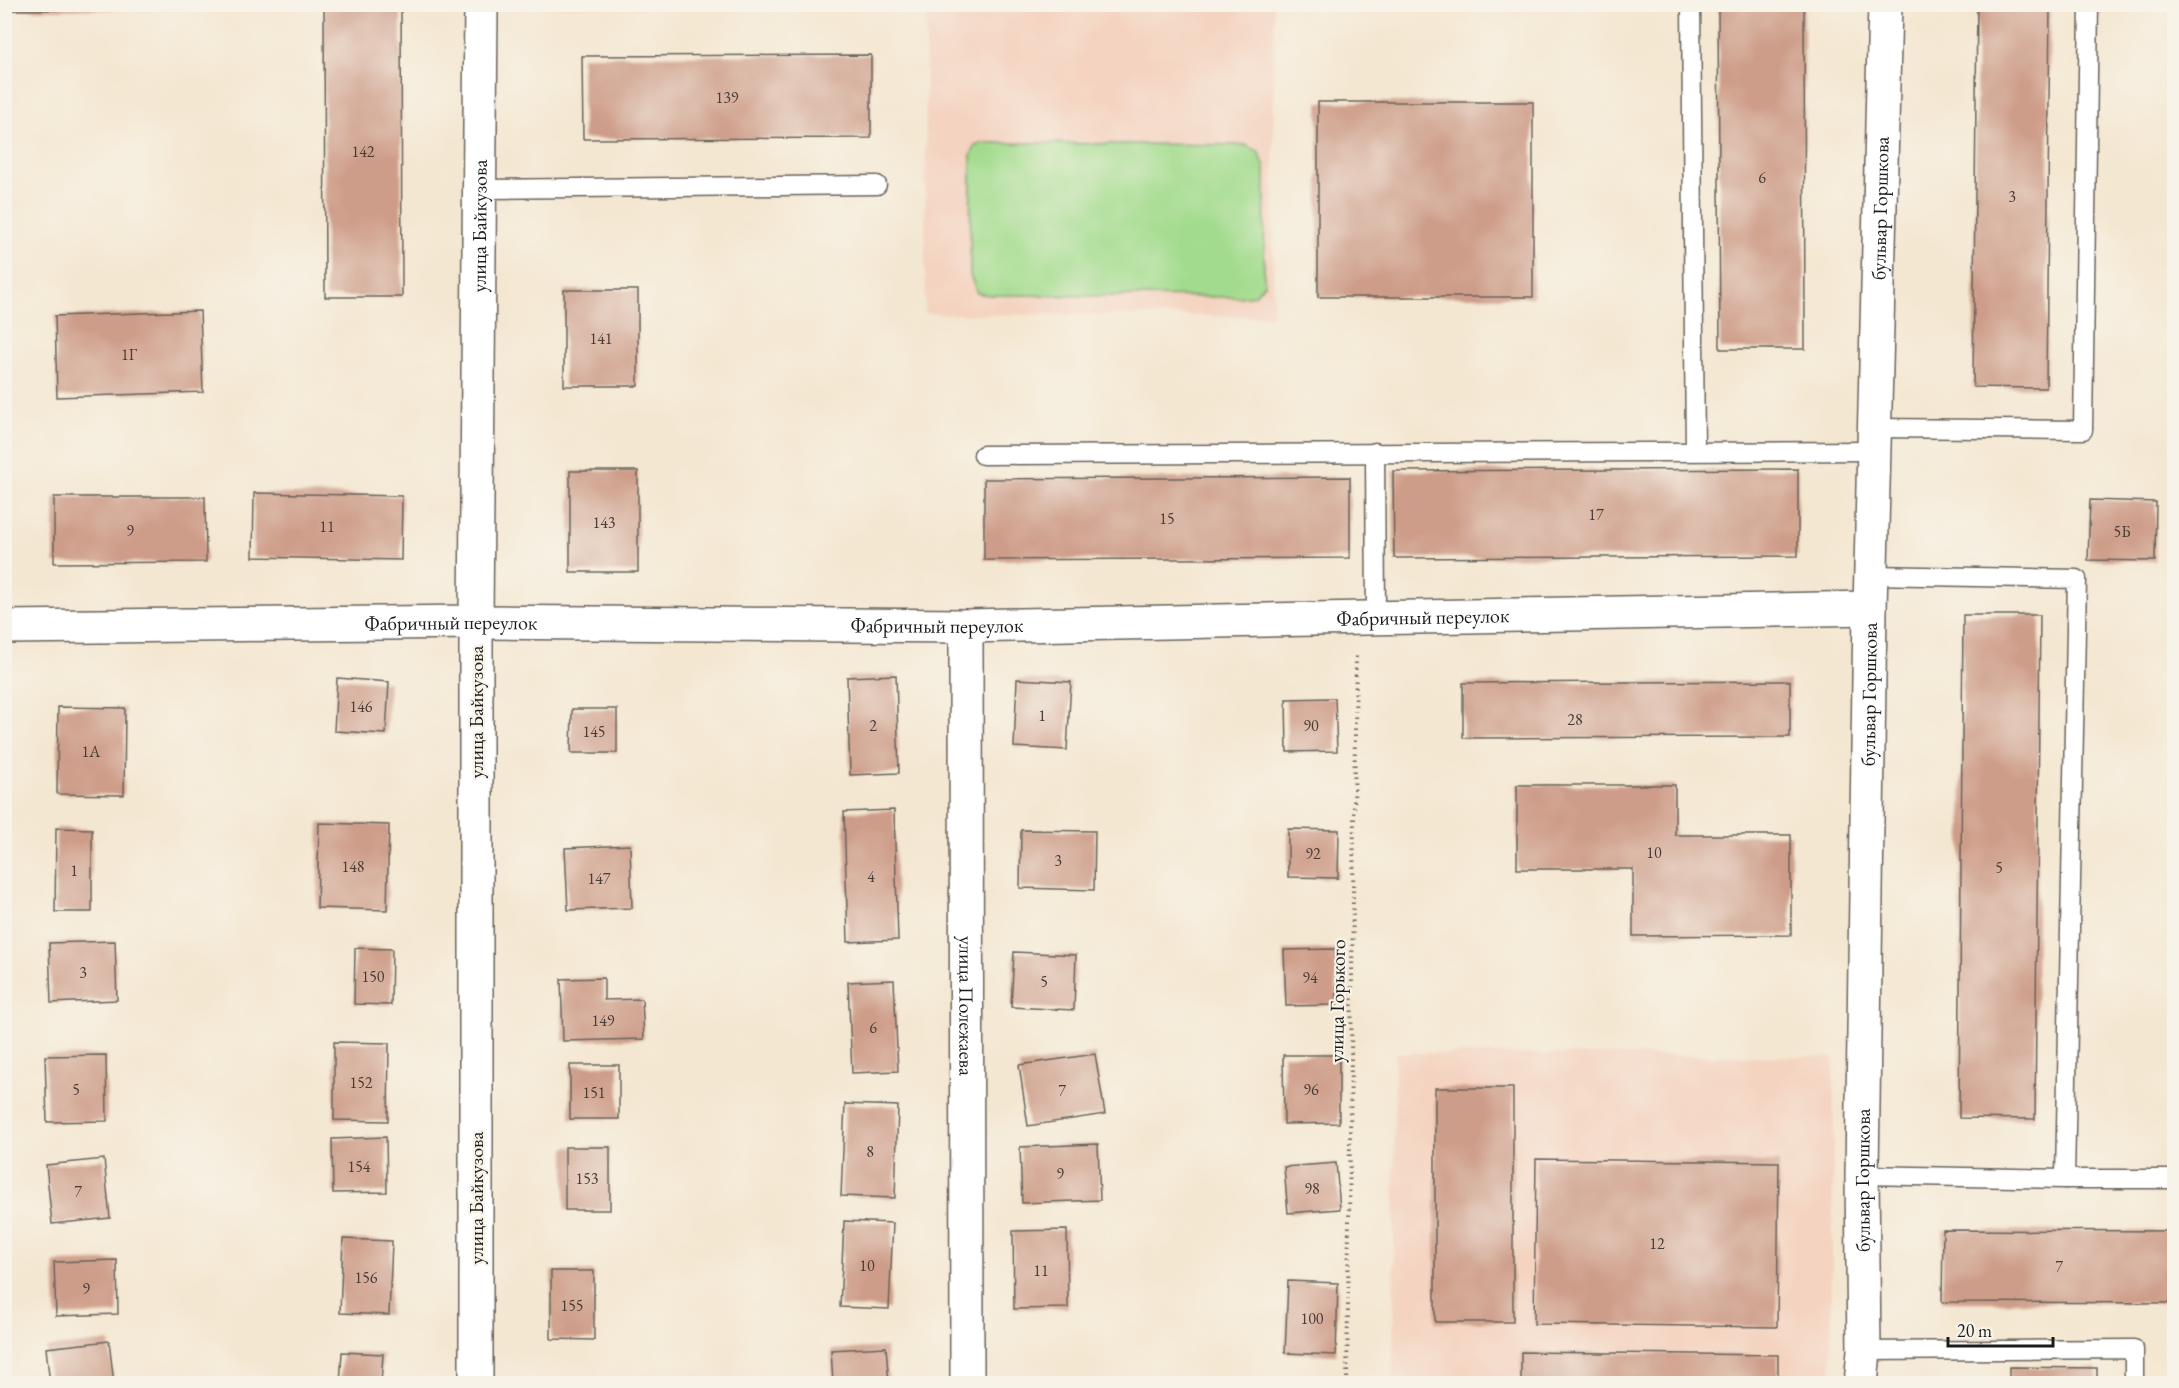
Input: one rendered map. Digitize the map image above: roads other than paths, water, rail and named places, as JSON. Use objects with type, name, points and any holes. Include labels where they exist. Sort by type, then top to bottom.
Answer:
[{"type":"street","name":"улица Байкузова","points":[[476,1383],[476,622],[481,4]]},
{"type":"street","name":"бульвар Горшкова","points":[[1861,1383],[1864,1351],[1862,1175],[1870,608],[1885,4]]},
{"type":"street","name":"Фабричный переулок","points":[[4,627],[476,622],[966,626],[1870,608]]},
{"type":"street","name":"улица Полежаева","points":[[966,626],[967,1383]]},
{"type":"lane","points":[[1691,4],[1695,451]]},
{"type":"lane","points":[[983,455],[1695,451],[1874,439],[2083,430],[2089,4]]},
{"type":"lane","points":[[480,189],[877,185]]},
{"type":"lane","points":[[1366,618],[1375,452]]},
{"type":"lane","points":[[1871,575],[2077,579],[2066,1179]]},
{"type":"lane","points":[[1862,1175],[2175,1179]]},
{"type":"lane","points":[[1864,1351],[2134,1349],[2134,1383]]}]
